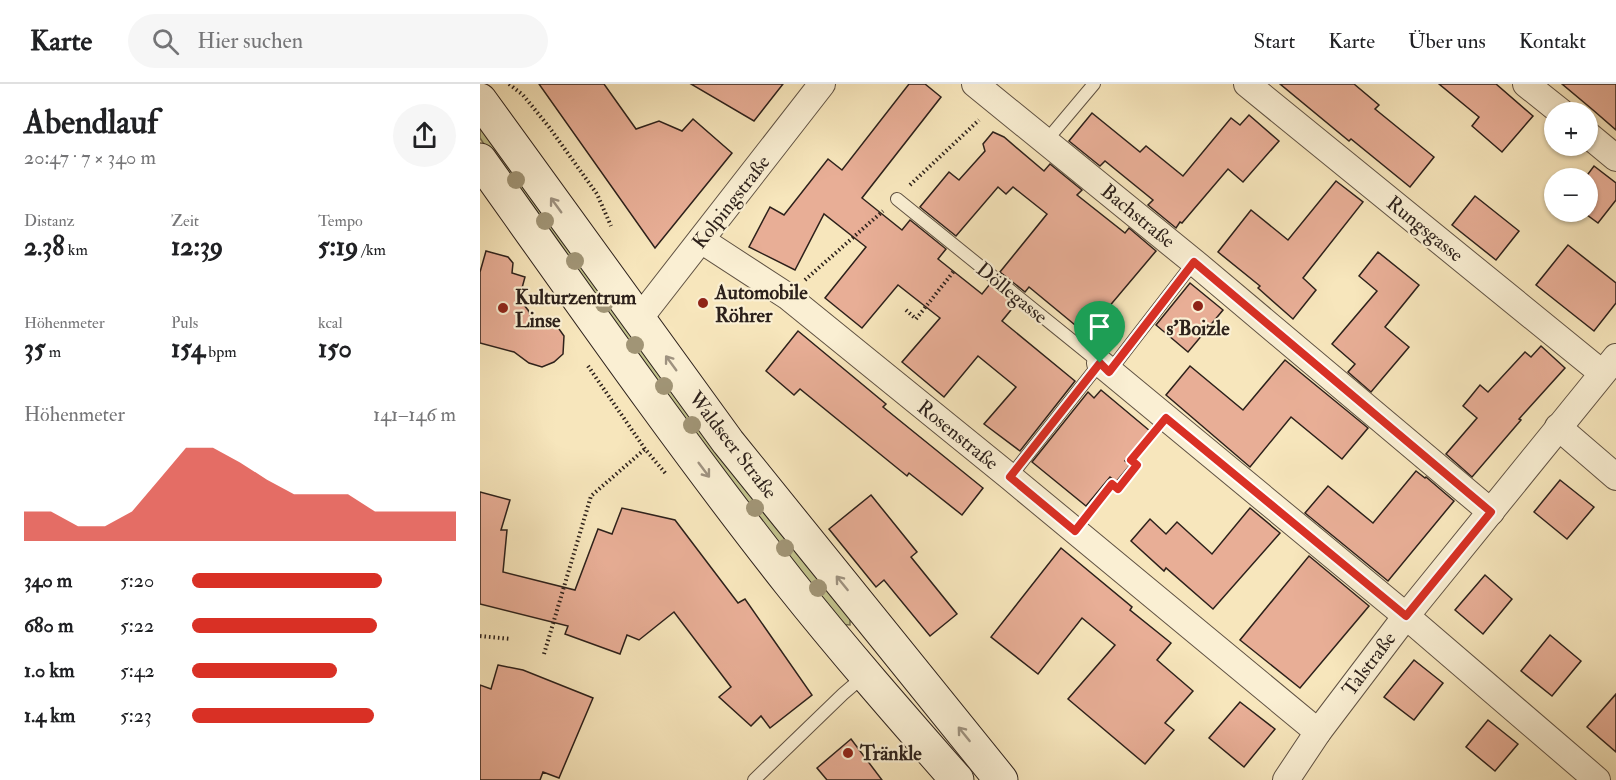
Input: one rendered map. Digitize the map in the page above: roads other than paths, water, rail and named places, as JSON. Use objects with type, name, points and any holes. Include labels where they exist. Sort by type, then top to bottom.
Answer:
[{"type":"main road","name":"Waldseer Straße","points":[[480,100],[729,442],[1001,780]]},
{"type":"main road","name":"Waldseer Straße","points":[[480,160],[676,433],[789,582],[865,676],[957,780]]},
{"type":"street","name":"Kolpingstraße","points":[[639,319],[822,84]]},
{"type":"street","name":"Bachstraße","points":[[975,84],[1194,262],[1491,512]]},
{"type":"street","name":"Rungsgasse","points":[[1247,84],[1609,365]]},
{"type":"street","points":[[1526,84],[1548,102]]},
{"type":"street","points":[[1598,143],[1616,158]]},
{"type":"street","name":"Rosenstraße","points":[[701,240],[787,296],[1318,732]]},
{"type":"street","name":"Talstraße","points":[[1286,780],[1318,732],[1406,616],[1609,365]]},
{"type":"street","name":"Döllegasse","points":[[1104,368],[1406,616],[1597,780]]},
{"type":"street","points":[[1558,427],[1616,477]]},
{"type":"lane","points":[[1046,141],[1094,84]]},
{"type":"lane","name":"Döllegasse","points":[[897,199],[1104,368]]},
{"type":"lane","points":[[1010,477],[1045,433],[1194,262]]},
{"type":"lane","points":[[754,780],[843,694],[865,676]]},
{"type":"place","name":"Automobile Röhrer","points":[[703,303]]},
{"type":"place","name":"s'Boizle","points":[[1198,306]]},
{"type":"place","name":"Kulturzentrum Linse","points":[[503,308]]},
{"type":"place","name":"Tränkle","points":[[848,753]]}]
